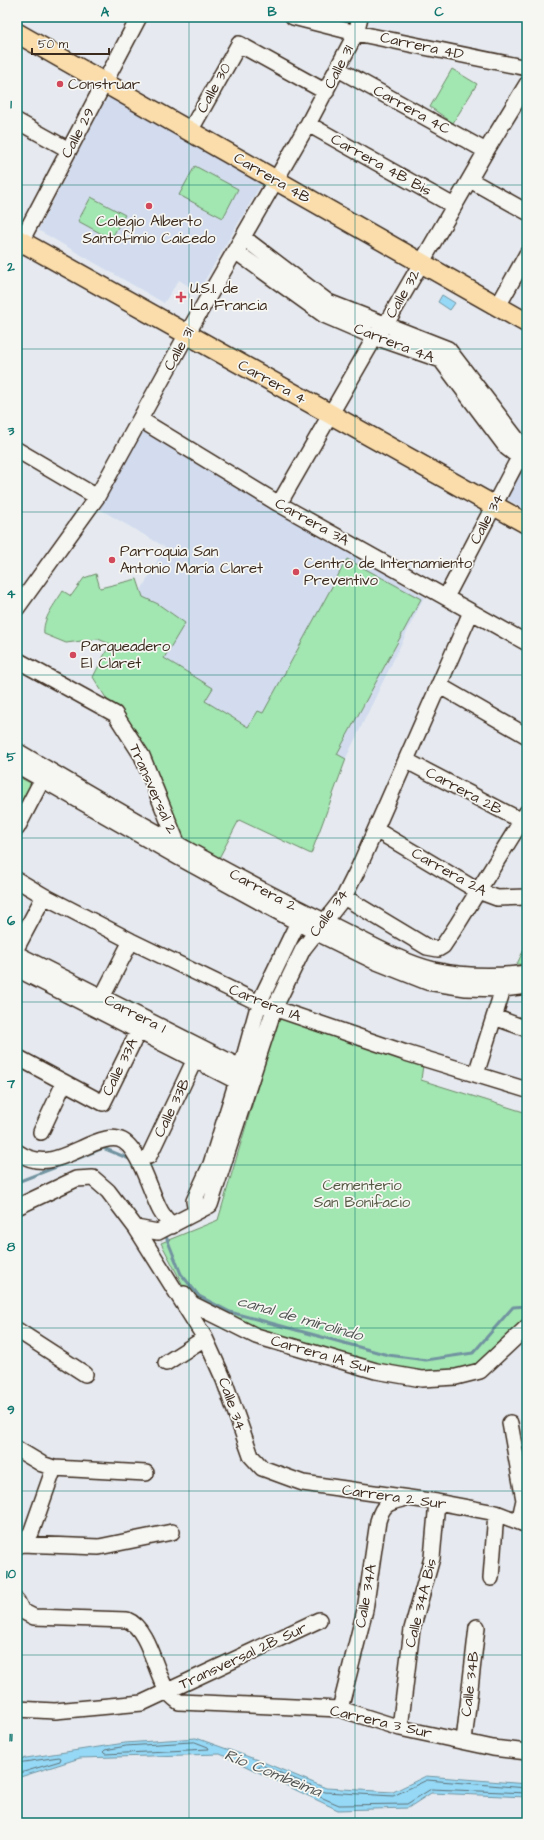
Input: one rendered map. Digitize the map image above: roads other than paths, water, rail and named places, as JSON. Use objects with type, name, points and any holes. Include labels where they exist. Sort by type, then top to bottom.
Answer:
[{"type":"main road","name":"Carrera 4B","points":[[17,33],[527,323]]},
{"type":"main road","name":"Carrera 4","points":[[18,243],[187,334],[527,524]]},
{"type":"street","name":"Calle 29","points":[[18,243],[139,17]]},
{"type":"street","name":"Carrera 4D","points":[[293,17],[356,33],[527,68]]},
{"type":"street","name":"Calle 31","points":[[17,608],[97,496],[141,420],[187,334],[244,238],[326,92],[356,33],[360,17]]},
{"type":"street","name":"Calle 30","points":[[190,131],[239,44],[326,92]]},
{"type":"street","name":"Carrera 4C","points":[[338,69],[486,151]]},
{"type":"street","name":"Calle 32","points":[[279,504],[375,337],[386,324],[486,151],[527,84]]},
{"type":"street","points":[[17,121],[69,150]]},
{"type":"street","name":"Carrera 4B Bis","points":[[308,124],[454,206]]},
{"type":"street","points":[[470,180],[527,212]]},
{"type":"street","name":"Carrera 4A","points":[[244,238],[328,302],[448,349],[525,452]]},
{"type":"street","name":"Carrera 4A","points":[[235,251],[324,314],[375,337],[441,360],[507,448],[525,452]]},
{"type":"street","points":[[498,306],[527,254]]},
{"type":"street","name":"Carrera 3A","points":[[141,420],[279,504],[446,596],[527,643]]},
{"type":"street","points":[[17,450],[97,496]]},
{"type":"street","name":"Calle 34","points":[[446,596],[493,505],[525,452]]},
{"type":"street","name":"Calle 34","points":[[162,1229],[196,1212],[194,1201],[211,1164],[274,1009],[303,949],[344,897],[407,761],[472,612]]},
{"type":"street","name":"Transversal 2","points":[[17,660],[115,714],[142,756],[178,845]]},
{"type":"street","points":[[440,686],[527,736]]},
{"type":"street","name":"Carrera 2","points":[[17,752],[301,917]]},
{"type":"street","name":"Carrera 2B","points":[[407,761],[524,816]]},
{"type":"street","name":"Carrera 2","points":[[17,765],[42,780],[320,927],[374,961],[427,982],[466,988],[503,989],[527,986]]},
{"type":"street","points":[[17,828],[42,780]]},
{"type":"street","points":[[344,897],[427,947],[438,949],[443,946],[524,816]]},
{"type":"street","name":"Carrera 2A","points":[[376,830],[478,891],[497,898],[527,897]]},
{"type":"street","name":"Carrera 1A","points":[[17,880],[44,896],[131,941],[259,1003],[406,1053],[527,1090]]},
{"type":"street","points":[[17,947],[44,896]]},
{"type":"street","name":"Calle 34","points":[[245,1078],[259,1003],[301,917]]},
{"type":"street","name":"Carrera 2","points":[[320,927],[432,969],[468,976],[502,976],[527,973]]},
{"type":"street","points":[[98,1003],[131,941]]},
{"type":"street","name":"Carrera 1","points":[[17,954],[98,1003],[245,1078]]},
{"type":"street","name":"Carrera 1","points":[[17,969],[98,1003],[138,1032],[196,1059],[245,1078]]},
{"type":"street","points":[[476,1074],[503,989]]},
{"type":"street","points":[[494,1017],[527,1029]]},
{"type":"street","name":"Calle 33A","points":[[64,1083],[103,1103],[138,1032]]},
{"type":"street","points":[[17,1057],[64,1083],[41,1132]]},
{"type":"street","name":"Calle 33B","points":[[148,1156],[196,1059]]},
{"type":"street","name":"Carrera 1A Sur","points":[[17,1152],[27,1159],[39,1162],[50,1161],[106,1138],[120,1139],[126,1142],[134,1150],[159,1208],[162,1229],[182,1292],[192,1304],[256,1336],[376,1371],[422,1379],[456,1377],[480,1371],[527,1327]]},
{"type":"street","name":"Calle 34","points":[[17,1207],[76,1179],[93,1178],[108,1191],[136,1228],[205,1338],[224,1380],[251,1456],[262,1468]]},
{"type":"street","points":[[136,1228],[162,1229]]},
{"type":"street","points":[[17,1330],[86,1374]]},
{"type":"street","points":[[166,1363],[205,1338]]},
{"type":"street","points":[[510,1422],[524,1500],[523,1524]]},
{"type":"street","points":[[17,1450],[42,1464],[54,1468],[146,1473]]},
{"type":"street","points":[[19,1546],[31,1533],[33,1522],[54,1468]]},
{"type":"street","name":"Carrera 2 Sur","points":[[262,1468],[303,1483],[437,1502],[496,1513],[523,1524]]},
{"type":"street","name":"Calle 34A","points":[[340,1710],[365,1610],[378,1521],[382,1508],[389,1503],[406,1498]]},
{"type":"street","name":"Calle 34A Bis","points":[[400,1728],[412,1629],[432,1558],[437,1502]]},
{"type":"street","points":[[491,1578],[496,1513]]},
{"type":"street","points":[[19,1546],[99,1547],[172,1532]]},
{"type":"street","points":[[17,1709],[56,1710],[142,1703],[167,1691],[137,1627],[127,1620],[42,1618],[28,1615],[19,1606]]},
{"type":"street","name":"Transversal 2B Sur","points":[[167,1691],[319,1620]]},
{"type":"street","name":"Calle 34B","points":[[464,1741],[477,1627]]},
{"type":"street","name":"Carrera 3 Sur","points":[[167,1691],[179,1702],[340,1710],[400,1728],[493,1748],[526,1748]]},
{"type":"water","points":[[442,295],[455,303],[450,310],[438,302]]},
{"type":"water","name":"Río Combeima","points":[[196,1738],[263,1762],[326,1788],[393,1792],[426,1776],[527,1784],[527,1797],[431,1793],[408,1808],[338,1810],[220,1754],[80,1758],[17,1778],[17,1760],[125,1743]]},
{"type":"waterway","name":"canal de mirolindo","points":[[74,1160],[103,1148],[132,1160]]},
{"type":"waterway","name":"canal de mirolindo","points":[[17,1180],[20,1181],[69,1162]]},
{"type":"waterway","name":"canal de mirolindo","points":[[165,1234],[181,1274],[199,1296],[230,1312],[388,1355],[426,1360],[473,1353],[513,1307],[527,1306]]},
{"type":"place","name":"Construar","points":[[60,84]]},
{"type":"place","name":"Colegio Alberto Santofimio Caicedo","points":[[149,206]]},
{"type":"place","name":"U.S.I. de La Francia","points":[[181,297]]},
{"type":"place","name":"Parroquia San Antonio María Claret","points":[[112,560]]},
{"type":"place","name":"Centro de Internamiento Preventivo","points":[[296,572]]},
{"type":"place","name":"Parqueadero El Claret","points":[[73,655]]},
{"type":"park label","name":"Cementerio San Bonifacio","points":[[362,1194]]}]
